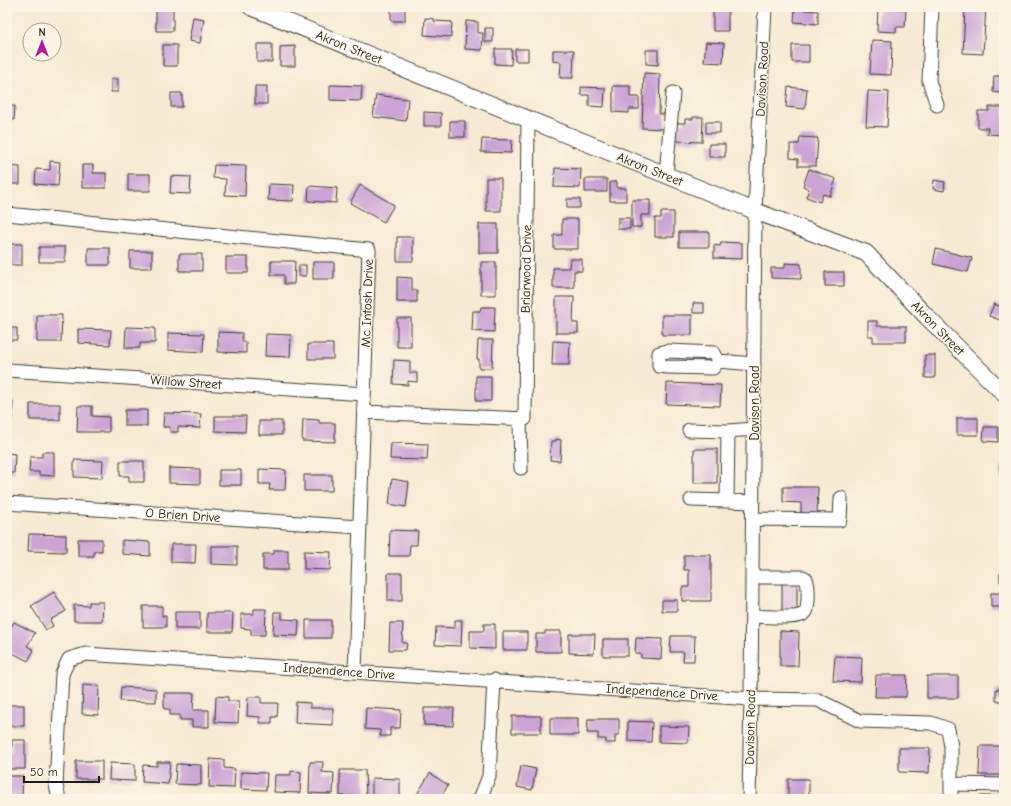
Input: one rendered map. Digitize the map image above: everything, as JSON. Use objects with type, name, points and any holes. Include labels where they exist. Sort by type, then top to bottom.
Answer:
[{"type":"main road","name":"Akron Street","points":[[251,7],[755,211],[866,253],[1004,394]]},
{"type":"street","name":"Davison Road","points":[[749,799],[754,429],[755,211],[765,7]]},
{"type":"street","points":[[932,7],[929,81],[937,105]]},
{"type":"street","points":[[666,175],[673,93]]},
{"type":"street","name":"Briarwood Drive","points":[[521,468],[528,119]]},
{"type":"street","name":"Mc Intosh Drive","points":[[7,214],[369,250],[355,672]]},
{"type":"street","points":[[718,361],[754,364]]},
{"type":"street","name":"Willow Street","points":[[7,370],[364,394]]},
{"type":"street","points":[[364,412],[523,419]]},
{"type":"street","points":[[689,430],[754,429]]},
{"type":"street","points":[[727,501],[728,430]]},
{"type":"street","points":[[753,519],[840,520],[841,498]]},
{"type":"street","points":[[691,500],[753,502]]},
{"type":"street","name":"O Brien Drive","points":[[7,503],[360,527]]},
{"type":"street","points":[[752,577],[803,577],[806,579],[808,588],[807,607],[806,612],[803,614],[793,617],[752,616]]},
{"type":"street","name":"Independence Drive","points":[[59,799],[56,785],[62,674],[69,659],[86,654],[494,680],[751,699],[818,700],[860,721],[931,724],[948,729],[951,747],[951,784]]},
{"type":"street","points":[[480,799],[489,776],[494,680]]},
{"type":"street","points":[[950,799],[951,784],[1004,785]]},
{"type":"building","points":[[156,7],[173,7],[173,31],[156,31]]},
{"type":"building","points":[[713,7],[728,7],[728,31],[713,31]]},
{"type":"building","points":[[878,7],[897,7],[897,9],[906,9],[905,27],[896,27],[896,32],[877,31]]},
{"type":"building","points":[[965,7],[986,7],[983,54],[963,53]]},
{"type":"building","points":[[391,8],[405,8],[405,21],[391,21]]},
{"type":"building","points":[[795,9],[818,11],[818,24],[794,22]]},
{"type":"building","points":[[193,17],[204,19],[200,43],[189,41]]},
{"type":"building","points":[[425,18],[434,19],[434,21],[452,22],[451,37],[424,35]]},
{"type":"building","points":[[466,21],[478,22],[478,33],[483,33],[482,50],[465,49]]},
{"type":"building","points":[[485,28],[493,28],[493,42],[485,42]]},
{"type":"building","points":[[872,40],[892,41],[891,75],[870,74]]},
{"type":"building","points":[[706,42],[724,43],[723,63],[704,62]]},
{"type":"building","points":[[257,44],[272,44],[272,62],[257,62]]},
{"type":"building","points":[[163,45],[177,45],[177,66],[163,66]]},
{"type":"building","points":[[792,45],[809,45],[809,62],[792,62]]},
{"type":"building","points":[[295,46],[295,66],[280,66],[280,47]]},
{"type":"building","points":[[495,49],[512,49],[511,65],[495,64]]},
{"type":"building","points":[[515,49],[528,49],[528,61],[515,61]]},
{"type":"building","points":[[553,50],[574,50],[573,78],[560,78],[561,62],[553,61]]},
{"type":"building","points":[[646,50],[658,50],[658,65],[646,64]]},
{"type":"building","points":[[644,73],[660,74],[659,114],[665,114],[665,129],[642,128]]},
{"type":"building","points":[[994,76],[1004,76],[1004,93],[993,92]]},
{"type":"building","points":[[111,79],[118,79],[118,92],[111,92]]},
{"type":"building","points":[[330,85],[362,86],[361,101],[330,100]]},
{"type":"building","points":[[255,86],[267,86],[267,104],[255,104]]},
{"type":"building","points":[[613,86],[630,86],[630,97],[639,97],[639,109],[629,109],[629,113],[613,112]]},
{"type":"building","points":[[7,87],[9,87],[9,106],[15,106],[14,120],[7,120]]},
{"type":"building","points":[[581,87],[605,88],[604,107],[589,106],[589,95],[581,95]]},
{"type":"building","points":[[788,87],[807,89],[805,109],[786,107]]},
{"type":"building","points":[[868,91],[889,92],[887,127],[866,126]]},
{"type":"building","points":[[171,93],[182,93],[182,107],[171,107]]},
{"type":"building","points":[[376,95],[408,99],[406,121],[373,117]]},
{"type":"building","points":[[989,107],[1004,107],[1004,135],[987,134],[988,128],[978,128],[978,111],[989,111]]},
{"type":"building","points":[[424,112],[441,113],[441,126],[424,126]]},
{"type":"building","points":[[693,117],[703,117],[702,142],[674,141],[674,123],[685,123],[685,119],[693,119]]},
{"type":"building","points":[[450,121],[465,121],[465,137],[450,137]]},
{"type":"building","points":[[706,122],[720,122],[720,133],[706,133]]},
{"type":"building","points":[[800,137],[818,138],[816,166],[798,166],[798,159],[790,158],[790,144],[799,144]]},
{"type":"building","points":[[482,139],[512,140],[511,153],[481,152]]},
{"type":"building","points":[[709,144],[725,144],[725,157],[709,157]]},
{"type":"building","points":[[50,161],[60,162],[58,186],[35,184],[36,169],[50,170]]},
{"type":"building","points":[[82,165],[93,165],[93,173],[106,173],[106,188],[82,188]]},
{"type":"building","points":[[214,165],[246,166],[245,196],[225,195],[226,179],[213,178]]},
{"type":"building","points":[[7,166],[20,167],[20,184],[7,184]]},
{"type":"building","points":[[555,168],[581,169],[580,188],[554,187]]},
{"type":"building","points":[[809,169],[836,179],[830,196],[823,194],[820,202],[806,197],[809,189],[803,186]]},
{"type":"building","points":[[128,174],[150,174],[150,191],[128,191]]},
{"type":"building","points":[[171,176],[191,177],[190,194],[170,193]]},
{"type":"building","points":[[486,178],[501,178],[501,211],[486,211]]},
{"type":"building","points":[[585,179],[607,179],[607,192],[585,192]]},
{"type":"building","points":[[934,180],[945,182],[944,191],[933,189]]},
{"type":"building","points":[[610,182],[617,182],[617,188],[626,188],[626,201],[610,201]]},
{"type":"building","points":[[269,184],[294,185],[293,201],[268,200]]},
{"type":"building","points":[[360,185],[394,205],[384,222],[350,203]]},
{"type":"building","points":[[309,186],[337,188],[336,203],[308,201]]},
{"type":"building","points":[[567,199],[580,199],[580,208],[567,208]]},
{"type":"building","points":[[632,200],[650,200],[650,215],[641,215],[641,227],[632,227]]},
{"type":"building","points":[[661,212],[674,212],[674,237],[655,237],[655,218],[661,218]]},
{"type":"building","points":[[618,218],[630,218],[630,229],[618,229]]},
{"type":"building","points":[[562,219],[578,219],[578,249],[554,249],[554,235],[562,235]]},
{"type":"building","points":[[479,224],[498,224],[498,253],[479,253]]},
{"type":"building","points":[[679,232],[709,232],[709,247],[679,247]]},
{"type":"building","points":[[397,237],[413,237],[413,261],[397,261]]},
{"type":"building","points":[[721,242],[742,243],[742,259],[714,258],[714,245],[720,246]]},
{"type":"building","points":[[7,244],[22,244],[22,265],[10,265],[10,259],[7,259]]},
{"type":"building","points":[[39,247],[65,247],[65,262],[39,262]]},
{"type":"building","points":[[88,248],[110,248],[110,265],[88,265]]},
{"type":"building","points":[[936,249],[972,258],[968,272],[933,264]]},
{"type":"building","points":[[130,251],[152,251],[152,268],[130,268]]},
{"type":"building","points":[[179,254],[202,254],[202,271],[179,271]]},
{"type":"building","points":[[226,257],[248,257],[248,273],[226,273]]},
{"type":"building","points":[[570,259],[582,259],[582,271],[574,271],[574,288],[553,288],[553,268],[569,268]]},
{"type":"building","points":[[271,261],[295,261],[294,284],[284,284],[284,275],[271,275]]},
{"type":"building","points":[[313,262],[334,262],[334,279],[313,279]]},
{"type":"building","points":[[481,262],[496,262],[496,295],[481,295]]},
{"type":"building","points":[[785,263],[801,264],[801,279],[771,278],[771,268],[785,268]]},
{"type":"building","points":[[299,265],[306,265],[306,276],[299,276]]},
{"type":"building","points":[[825,272],[844,272],[844,286],[825,286]]},
{"type":"building","points":[[397,277],[412,278],[412,290],[417,290],[417,302],[397,302]]},
{"type":"building","points":[[556,297],[574,297],[573,323],[578,323],[578,333],[556,333]]},
{"type":"building","points":[[693,303],[704,303],[704,313],[693,313]]},
{"type":"building","points":[[994,304],[1004,308],[1000,320],[989,316]]},
{"type":"building","points":[[481,307],[495,307],[494,332],[472,331],[473,311],[480,311]]},
{"type":"building","points":[[37,315],[62,315],[61,342],[37,342]]},
{"type":"building","points":[[662,315],[692,315],[692,335],[662,335]]},
{"type":"building","points":[[397,318],[411,318],[411,347],[397,347]]},
{"type":"building","points":[[868,321],[877,321],[877,326],[906,326],[906,342],[873,342],[873,336],[868,336]]},
{"type":"building","points":[[126,327],[155,328],[155,343],[140,343],[140,348],[125,348]]},
{"type":"building","points":[[7,328],[17,328],[17,340],[7,340]]},
{"type":"building","points":[[78,329],[111,330],[110,345],[78,343]]},
{"type":"building","points":[[218,332],[242,333],[242,342],[246,342],[246,353],[218,352]]},
{"type":"building","points":[[168,333],[204,334],[203,352],[168,350]]},
{"type":"building","points":[[266,334],[291,335],[290,357],[265,356]]},
{"type":"building","points":[[478,340],[493,340],[492,368],[479,368],[479,359],[477,359]]},
{"type":"building","points":[[553,341],[570,342],[569,365],[552,365]]},
{"type":"building","points":[[308,344],[333,344],[333,359],[308,359]]},
{"type":"building","points":[[925,355],[935,355],[935,378],[925,378]]},
{"type":"building","points":[[394,360],[410,361],[410,373],[417,373],[417,382],[408,381],[408,385],[393,384]]},
{"type":"building","points":[[476,376],[491,376],[491,401],[476,401]]},
{"type":"building","points":[[667,383],[721,385],[720,406],[666,404]]},
{"type":"building","points":[[7,401],[13,401],[12,419],[7,419]]},
{"type":"building","points":[[30,404],[60,404],[60,420],[30,420]]},
{"type":"building","points":[[78,406],[92,406],[92,416],[109,417],[109,432],[77,432]]},
{"type":"building","points":[[125,410],[147,410],[147,426],[125,426]]},
{"type":"building","points":[[164,413],[201,414],[200,428],[178,427],[178,432],[170,432],[170,427],[163,427]]},
{"type":"building","points":[[215,416],[246,416],[245,432],[215,431]]},
{"type":"building","points":[[957,418],[978,418],[978,435],[957,435]]},
{"type":"building","points":[[303,419],[319,420],[319,423],[335,423],[335,442],[302,441]]},
{"type":"building","points":[[259,421],[282,421],[282,435],[259,435]]},
{"type":"building","points":[[984,427],[998,427],[998,442],[983,441]]},
{"type":"building","points":[[556,439],[561,440],[560,461],[550,460],[551,441],[556,441]]},
{"type":"building","points":[[391,443],[428,444],[427,460],[390,459]]},
{"type":"building","points":[[694,449],[717,449],[717,483],[694,483]]},
{"type":"building","points":[[42,452],[54,452],[54,476],[39,475],[39,472],[29,472],[30,457],[42,457]]},
{"type":"building","points":[[7,453],[15,454],[14,473],[7,473]]},
{"type":"building","points":[[74,460],[103,461],[102,478],[74,477]]},
{"type":"building","points":[[120,461],[144,461],[144,482],[129,482],[129,476],[120,476]]},
{"type":"building","points":[[1000,466],[1004,466],[1004,476],[1000,476]]},
{"type":"building","points":[[169,468],[200,469],[200,484],[169,483]]},
{"type":"building","points":[[259,469],[286,470],[285,490],[269,490],[270,484],[259,484]]},
{"type":"building","points":[[219,470],[241,470],[241,485],[219,485]]},
{"type":"building","points":[[304,475],[332,475],[332,491],[304,491]]},
{"type":"building","points":[[392,479],[409,482],[406,507],[389,504]]},
{"type":"building","points":[[783,487],[818,487],[817,516],[801,516],[801,503],[783,502]]},
{"type":"building","points":[[390,530],[418,531],[417,545],[410,545],[409,556],[389,556]]},
{"type":"building","points":[[7,532],[10,532],[10,549],[7,549]]},
{"type":"building","points":[[29,534],[66,535],[66,552],[28,551]]},
{"type":"building","points":[[78,539],[102,539],[102,551],[94,551],[94,556],[78,556]]},
{"type":"building","points":[[122,540],[150,542],[150,556],[122,554]]},
{"type":"building","points":[[1002,541],[1004,541],[1004,553],[1002,553]]},
{"type":"building","points":[[171,544],[196,544],[195,563],[171,562]]},
{"type":"building","points":[[211,546],[237,546],[237,565],[211,564]]},
{"type":"building","points":[[274,550],[288,550],[288,570],[263,570],[263,554],[274,554]]},
{"type":"building","points":[[304,551],[331,552],[330,570],[304,569]]},
{"type":"building","points":[[684,555],[711,555],[711,601],[682,601],[682,587],[689,587],[689,570],[684,570]]},
{"type":"building","points":[[388,573],[402,573],[402,601],[388,601]]},
{"type":"building","points":[[1000,574],[1004,574],[1004,582],[1000,582]]},
{"type":"building","points":[[782,583],[797,583],[797,612],[782,612]]},
{"type":"building","points":[[54,592],[66,611],[50,620],[53,626],[46,630],[31,606]]},
{"type":"building","points":[[991,593],[1004,593],[1004,607],[991,607]]},
{"type":"building","points":[[662,600],[677,600],[677,611],[662,611]]},
{"type":"building","points":[[89,602],[103,602],[102,621],[74,621],[74,605],[89,606]]},
{"type":"building","points":[[143,606],[162,606],[162,616],[166,616],[166,627],[143,627]]},
{"type":"building","points":[[254,609],[266,609],[265,635],[251,635],[251,629],[241,628],[241,614],[254,614]]},
{"type":"building","points":[[175,612],[200,612],[200,629],[175,629]]},
{"type":"building","points":[[274,612],[282,612],[282,619],[299,620],[298,636],[273,635]]},
{"type":"building","points":[[207,613],[233,613],[232,632],[207,632]]},
{"type":"building","points":[[306,620],[331,620],[331,638],[306,638]]},
{"type":"building","points":[[455,620],[462,620],[461,646],[435,645],[436,627],[455,628]]},
{"type":"building","points":[[14,622],[35,633],[27,646],[34,650],[28,661],[7,650],[7,634]]},
{"type":"building","points":[[390,623],[403,623],[402,643],[407,643],[406,650],[389,650]]},
{"type":"building","points":[[484,624],[495,624],[495,649],[470,648],[470,631],[484,631]]},
{"type":"building","points":[[545,631],[561,631],[561,652],[536,652],[536,634],[545,634]]},
{"type":"building","points":[[780,631],[799,632],[798,666],[780,666]]},
{"type":"building","points":[[503,632],[527,632],[527,650],[503,650]]},
{"type":"building","points":[[569,634],[595,634],[594,654],[569,653]]},
{"type":"building","points":[[671,636],[695,636],[694,661],[683,661],[684,652],[670,652]]},
{"type":"building","points":[[636,638],[662,639],[661,659],[641,658],[641,654],[635,653]]},
{"type":"building","points":[[603,639],[628,639],[628,656],[603,656]]},
{"type":"building","points":[[835,656],[862,657],[861,682],[833,681]]},
{"type":"building","points":[[876,675],[907,675],[906,697],[875,697]]},
{"type":"building","points":[[927,676],[958,676],[958,698],[927,698]]},
{"type":"building","points":[[83,685],[99,686],[98,715],[82,714]]},
{"type":"building","points":[[121,687],[156,689],[156,702],[120,701]]},
{"type":"building","points":[[996,689],[1004,689],[1004,701],[996,701]]},
{"type":"building","points":[[164,693],[194,693],[193,710],[209,710],[209,727],[192,727],[192,720],[180,720],[180,715],[170,715],[170,709],[164,709]]},
{"type":"building","points":[[216,696],[228,697],[228,701],[239,701],[238,723],[215,722]]},
{"type":"building","points":[[248,697],[261,697],[261,703],[278,703],[277,717],[272,717],[272,723],[260,723],[260,717],[247,716]]},
{"type":"building","points":[[296,702],[310,703],[310,708],[333,708],[333,725],[295,723]]},
{"type":"building","points":[[7,705],[24,705],[24,726],[7,726]]},
{"type":"building","points":[[366,708],[401,710],[400,728],[390,728],[390,736],[380,736],[380,730],[365,729]]},
{"type":"building","points":[[424,708],[454,708],[453,726],[424,725]]},
{"type":"building","points":[[512,716],[541,716],[541,733],[512,733]]},
{"type":"building","points":[[550,718],[578,718],[578,735],[550,735]]},
{"type":"building","points":[[588,719],[619,719],[619,735],[615,735],[615,743],[606,743],[606,739],[598,739],[598,733],[587,733]]},
{"type":"building","points":[[628,721],[652,722],[651,742],[628,741]]},
{"type":"building","points":[[659,726],[689,727],[688,743],[659,742]]},
{"type":"building","points":[[12,740],[25,740],[25,769],[7,769],[7,753],[12,753]]},
{"type":"building","points":[[980,746],[1004,746],[1004,775],[979,775]]},
{"type":"building","points":[[899,748],[930,748],[929,773],[899,772]]},
{"type":"building","points":[[210,759],[224,760],[224,768],[235,769],[234,788],[209,787]]},
{"type":"building","points":[[76,761],[102,761],[102,779],[76,779]]},
{"type":"building","points":[[157,762],[170,762],[168,784],[142,782],[143,765],[157,766]]},
{"type":"building","points":[[310,762],[323,762],[322,772],[334,773],[333,794],[309,793]]},
{"type":"building","points":[[110,763],[135,764],[135,781],[109,780]]},
{"type":"building","points":[[176,764],[201,765],[201,785],[175,784]]},
{"type":"building","points":[[521,766],[536,769],[532,790],[517,787]]},
{"type":"building","points":[[340,770],[365,770],[366,796],[340,796]]},
{"type":"building","points":[[291,771],[301,772],[300,793],[274,792],[275,775],[291,775]]},
{"type":"building","points":[[241,772],[267,773],[266,790],[241,789]]},
{"type":"building","points":[[430,773],[448,785],[440,799],[421,799],[416,796]]},
{"type":"building","points":[[7,776],[23,776],[22,799],[7,799]]},
{"type":"building","points":[[372,778],[400,779],[400,798],[372,797]]},
{"type":"building","points":[[788,779],[809,779],[809,799],[788,799]]},
{"type":"building","points":[[977,796],[1004,796],[1004,799],[977,799]]}]
